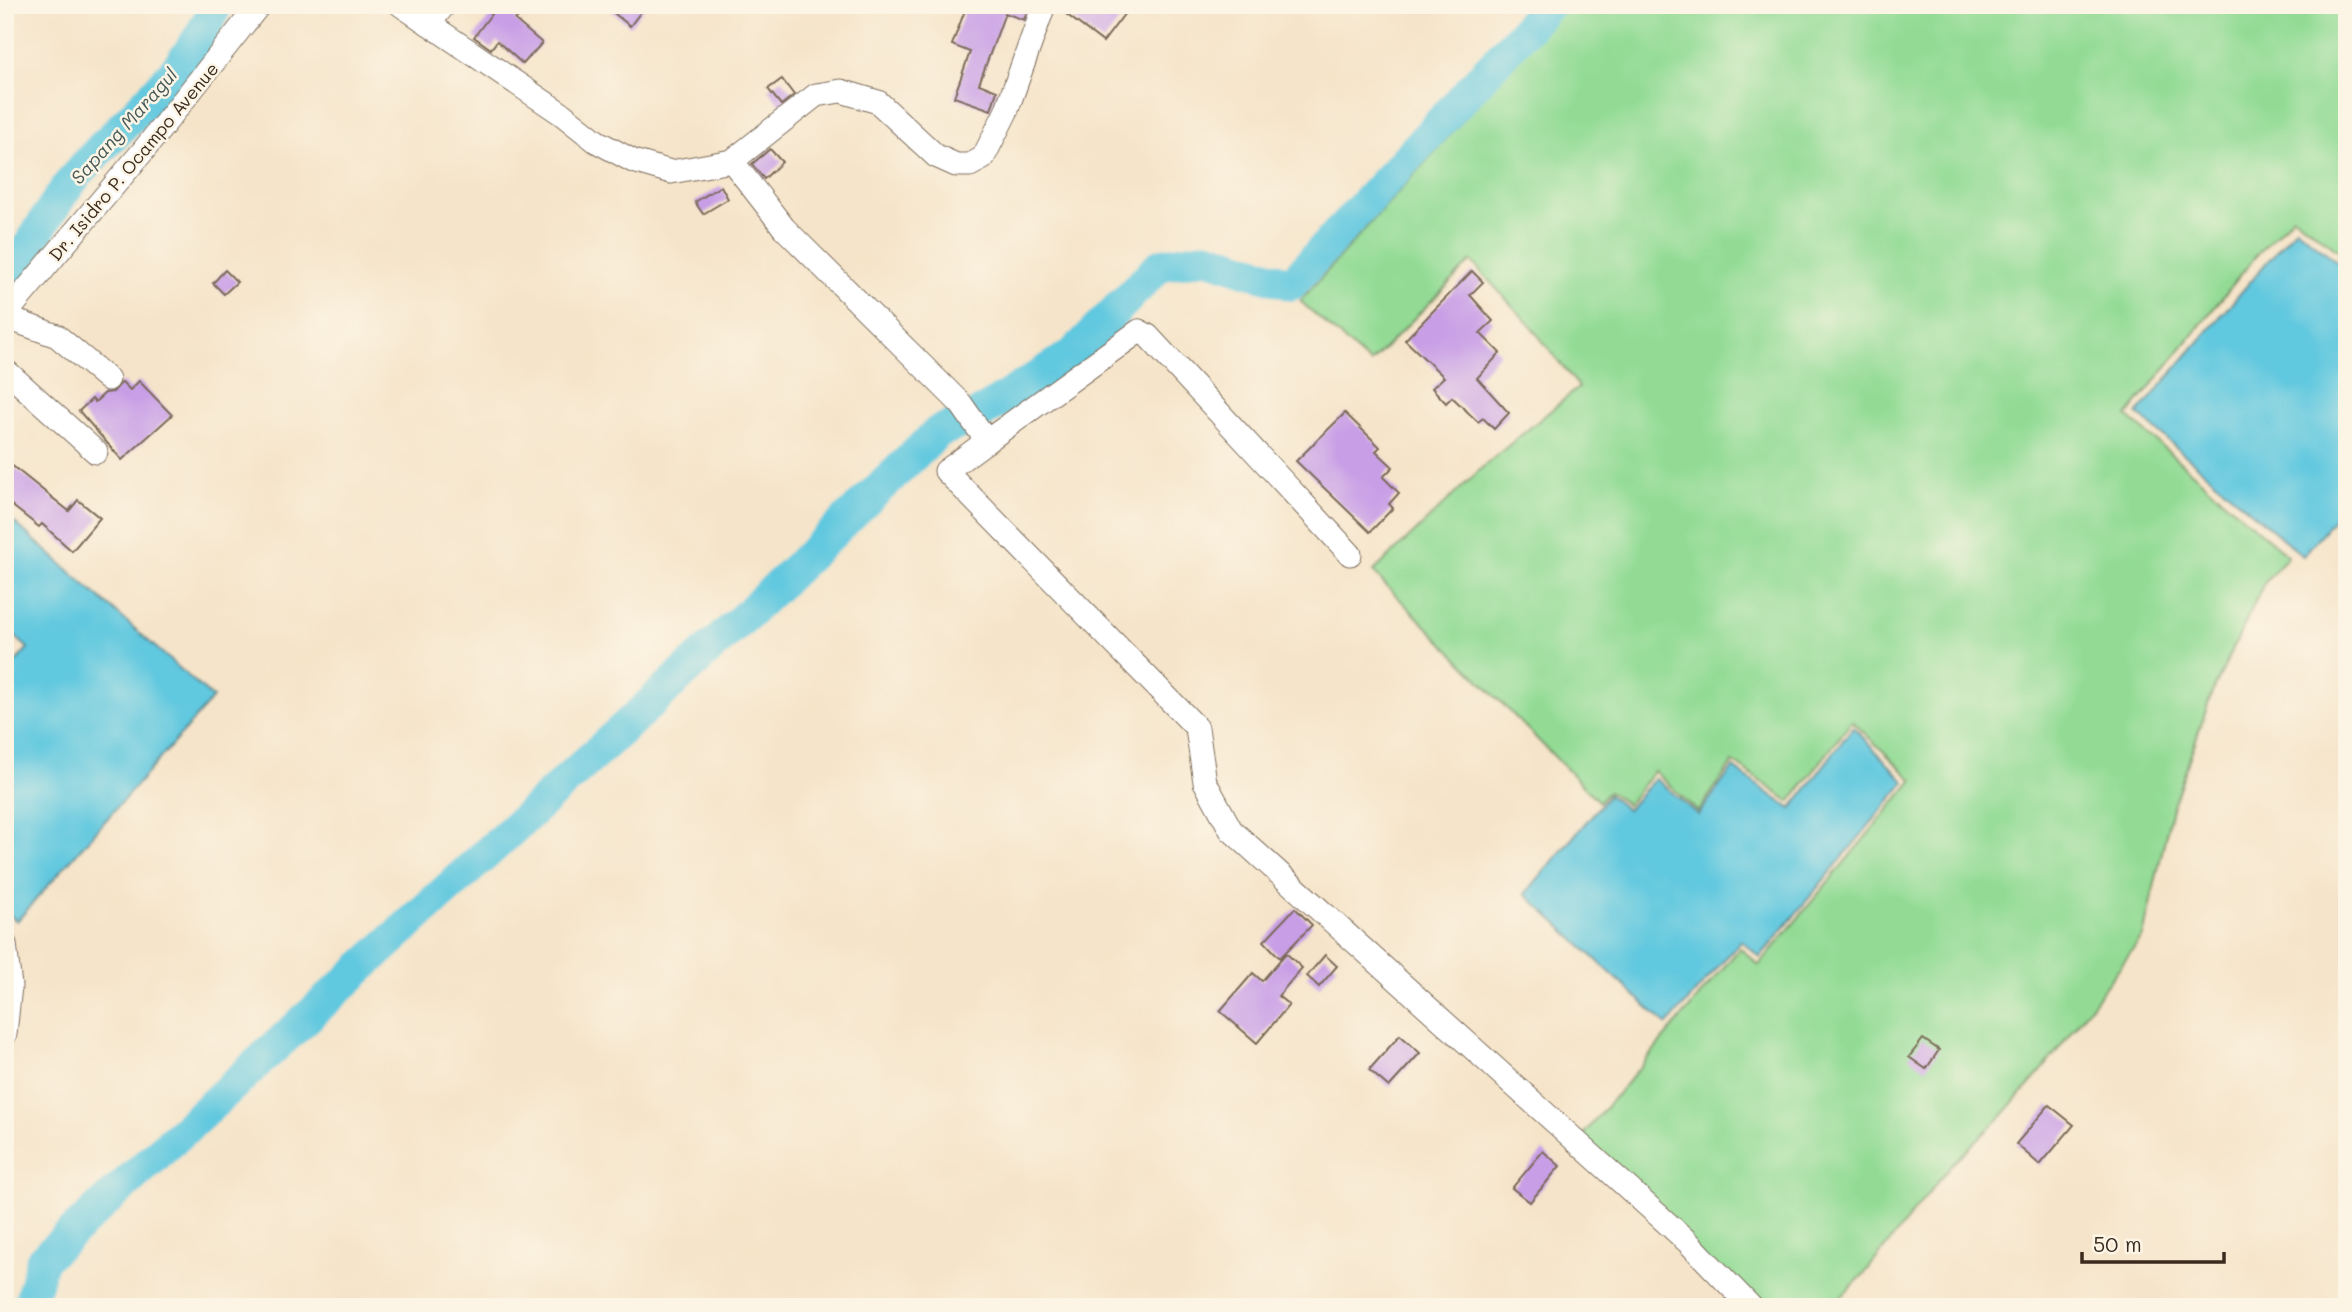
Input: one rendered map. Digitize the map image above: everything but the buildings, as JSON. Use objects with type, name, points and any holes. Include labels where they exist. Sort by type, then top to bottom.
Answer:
[{"type":"street","name":"Dr. Isidro P. Ocampo Avenue","points":[[5,316],[152,142],[259,5]]},
{"type":"street","points":[[401,5],[562,114],[596,141],[633,161],[671,172],[732,161],[816,94],[841,91],[878,102],[936,156],[956,164],[970,165],[983,158],[1006,112],[1044,5]]},
{"type":"street","points":[[429,24],[444,5]]},
{"type":"street","points":[[732,161],[784,228],[961,404],[984,437]]},
{"type":"street","points":[[5,316],[57,336],[108,379]]},
{"type":"street","points":[[1350,554],[1148,336],[1139,331],[984,437],[946,471],[1197,728],[1205,782],[1231,830],[1689,1243],[1751,1307]]},
{"type":"street","points":[[5,370],[96,453]]},
{"type":"street","points":[[5,944],[10,986],[5,1034]]},
{"type":"green space","points":[[1567,5],[2347,5],[2347,257],[2293,216],[2255,257],[2127,416],[2288,556],[2263,585],[2212,693],[2171,812],[2143,936],[2044,1068],[2002,1116],[1950,1166],[1865,1273],[1831,1307],[1747,1307],[1582,1136],[1740,948],[1759,965],[1913,780],[1852,721],[1790,802],[1733,762],[1698,812],[1654,771],[1627,805],[1609,791],[1599,802],[1373,572],[1484,466],[1579,387],[1529,324],[1471,261],[1370,363],[1300,301]]},
{"type":"water","points":[[2296,228],[2347,270],[2347,503],[2303,556],[2137,414]]},
{"type":"water","points":[[5,514],[213,698],[17,921],[5,911],[5,674],[28,648],[5,628]]},
{"type":"water","points":[[1853,727],[1905,782],[1760,957],[1741,941],[1667,1025],[1525,894],[1609,795],[1627,810],[1655,778],[1698,815],[1733,768],[1791,809]]},
{"type":"waterway","name":"Sapang Maragul","points":[[5,280],[74,178],[171,76],[188,54],[216,5]]},
{"type":"waterway","points":[[33,1307],[30,1304],[42,1260],[749,613],[938,432],[978,415],[1073,354],[1160,265],[1207,257],[1291,284],[1548,5]]}]
